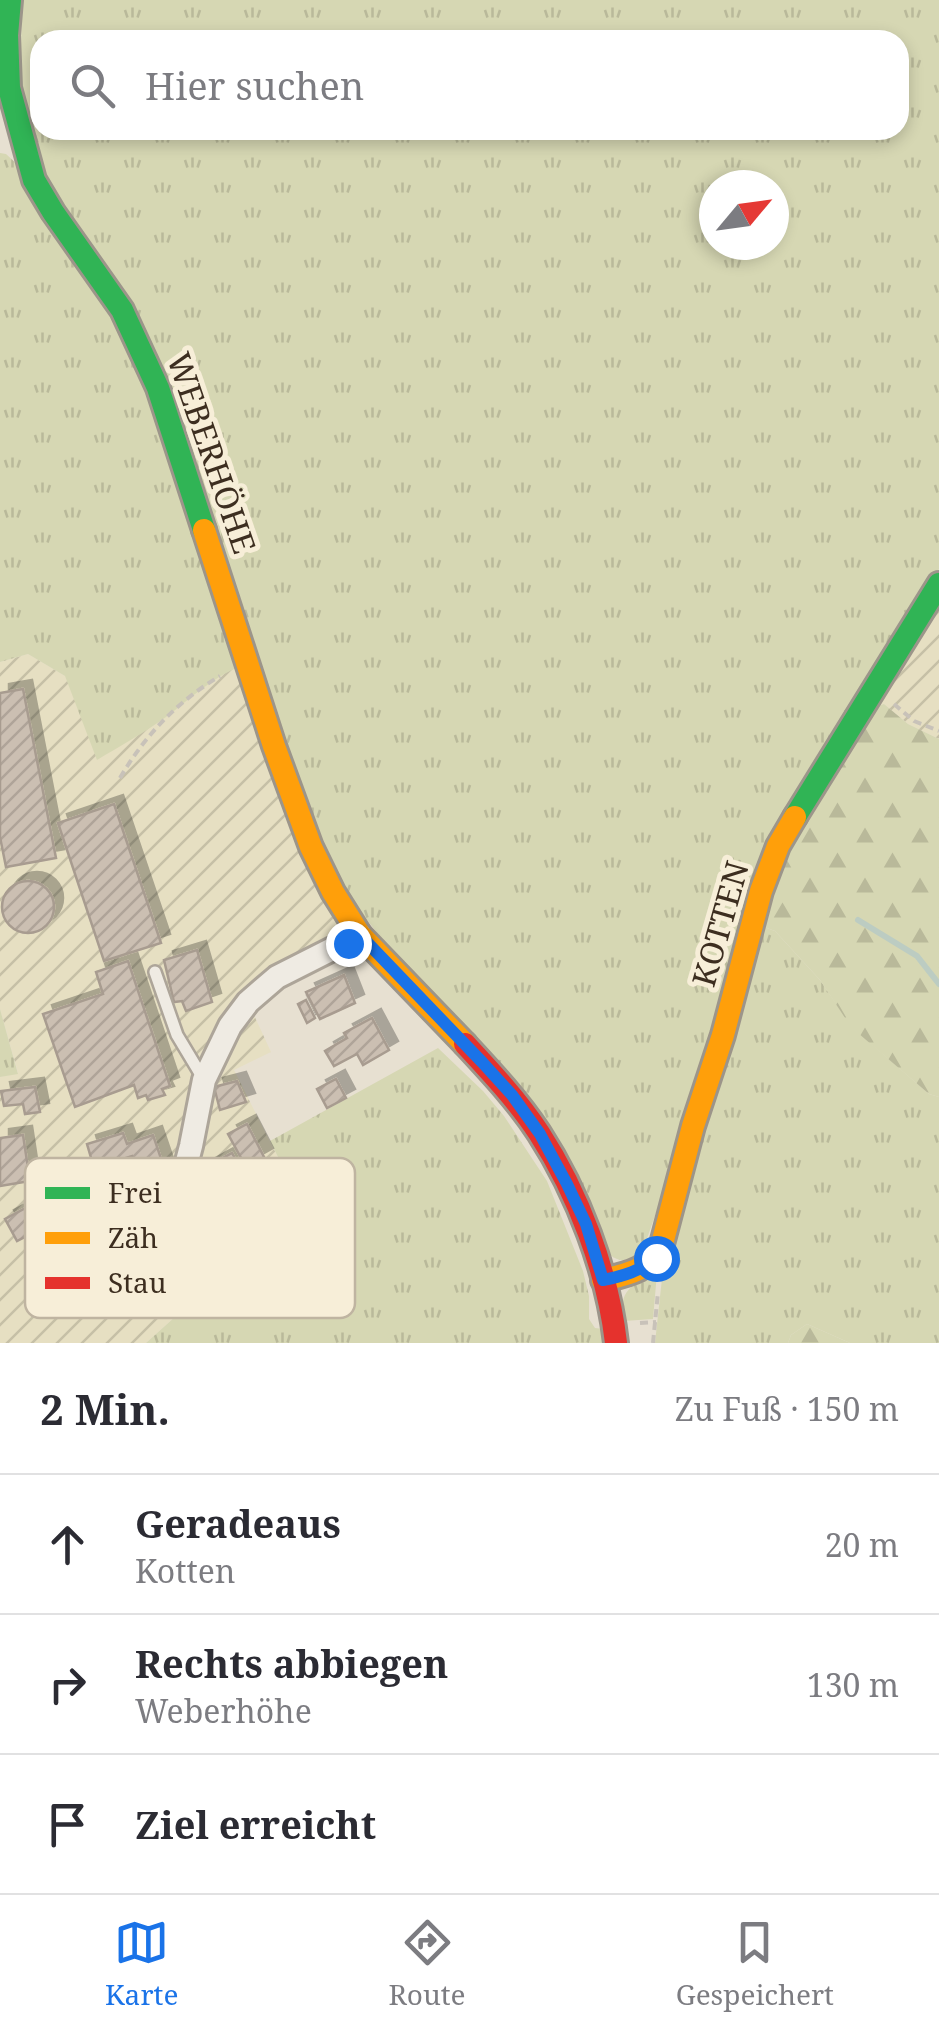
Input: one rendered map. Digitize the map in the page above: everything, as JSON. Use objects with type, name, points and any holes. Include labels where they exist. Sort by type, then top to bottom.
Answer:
[{"type":"street","name":"WEBERHÖHE","points":[[10,0],[9,88],[34,180],[122,310],[158,388],[311,847],[360,935],[512,1095],[540,1134],[586,1224],[616,1343]]},
{"type":"street","name":"KOTTEN","points":[[603,1280],[626,1276],[656,1258],[723,1035],[761,891],[778,846],[939,584]]},
{"type":"street","points":[[189,1158],[204,1080],[230,1026],[248,1002],[276,977],[360,935]]},
{"type":"lane","points":[[154,972],[177,1034],[204,1080]]},
{"type":"path","points":[[120,778],[138,748],[167,716],[201,688],[247,663]]},
{"type":"path","points":[[875,688],[914,720],[939,730]]},
{"type":"path","points":[[653,1343],[656,1322]]},
{"type":"shaded area","points":[[939,600],[939,739],[908,724],[884,704],[871,708]]},
{"type":"shaded area","points":[[28,654],[65,676],[167,716],[201,687],[247,663],[348,943],[248,1002],[271,1052],[234,1070],[278,1158],[25,1158],[25,1318],[174,1318],[146,1343],[0,1343],[0,1077],[18,1073],[0,1009],[0,662]]},
{"type":"green space","points":[[22,0],[939,0],[939,569],[806,783],[643,1250],[631,1258],[619,1260],[610,1255],[418,986],[311,847],[247,664],[214,680],[158,723],[97,760],[65,676],[28,654],[0,662],[0,153],[33,179],[20,86]]},
{"type":"green space","points":[[884,704],[908,724],[939,739],[939,1097],[929,1094],[851,1027],[820,980],[775,931],[761,926],[784,858],[871,708]]},
{"type":"green space","points":[[761,926],[775,931],[820,980],[852,1027],[929,1094],[939,1097],[939,1343],[850,1343],[807,1324],[791,1335],[788,1343],[655,1343],[664,1260]]},
{"type":"green space","points":[[0,1009],[18,1074],[0,1077]]},
{"type":"green space","points":[[438,1048],[504,1116],[547,1181],[583,1271],[589,1319],[595,1328],[604,1329],[606,1343],[146,1343],[174,1318],[355,1318],[355,1158],[278,1158],[270,1141]]},
{"type":"green space","points":[[657,1273],[653,1319],[624,1321],[623,1302],[628,1290]]},
{"type":"green space","points":[[807,1324],[850,1343],[788,1343],[791,1335]]},
{"type":"building","points":[[23,689],[56,858],[6,867],[0,837],[0,693]]},
{"type":"building","points":[[114,804],[161,943],[104,961],[58,823]]},
{"type":"building","points":[[28,881],[46,889],[54,907],[46,925],[28,933],[10,925],[2,907],[10,889]]},
{"type":"building","points":[[197,950],[212,1002],[186,1011],[182,1001],[174,1002],[164,960]]},
{"type":"building","points":[[128,961],[170,1086],[162,1089],[165,1095],[148,1100],[146,1095],[138,1098],[134,1085],[75,1107],[43,1014],[103,994],[96,972]]},
{"type":"building","points":[[344,975],[355,1003],[320,1019],[306,992]]},
{"type":"building","points":[[306,1000],[315,1018],[307,1023],[298,1004]]},
{"type":"building","points":[[372,1018],[389,1050],[363,1065],[357,1054],[334,1066],[325,1051],[347,1038],[344,1033]]},
{"type":"building","points":[[336,1079],[346,1098],[327,1108],[317,1089]]},
{"type":"building","points":[[237,1081],[246,1102],[220,1110],[214,1087]]},
{"type":"building","points":[[35,1087],[40,1112],[25,1114],[23,1104],[4,1106],[1,1091]]},
{"type":"building","points":[[247,1124],[264,1157],[241,1158],[228,1134]]},
{"type":"building","points":[[123,1133],[127,1144],[153,1135],[161,1158],[91,1158],[87,1144]]},
{"type":"building","points":[[23,1135],[25,1182],[0,1186],[0,1138]]},
{"type":"building","points":[[25,1208],[25,1237],[17,1241],[5,1219]]},
{"type":"waterway","points":[[858,920],[917,956],[939,984]]},
{"type":"traffic: fast","points":[[10,0],[9,88],[34,180],[122,310],[158,388],[204,530]]},
{"type":"traffic: fast","points":[[795,817],[939,584]]},
{"type":"traffic: slow","points":[[204,530],[274,746],[311,847],[333,892],[360,935],[465,1044]]},
{"type":"traffic: slow","points":[[603,1280],[645,1265],[662,1244],[761,891],[778,846],[795,817]]},
{"type":"traffic: jam","points":[[465,1044],[531,1121],[566,1181],[598,1261],[616,1343]]},
{"type":"route","points":[[348,943],[360,935],[512,1095],[540,1134],[567,1184],[586,1224],[603,1280],[626,1276],[656,1258]]}]
